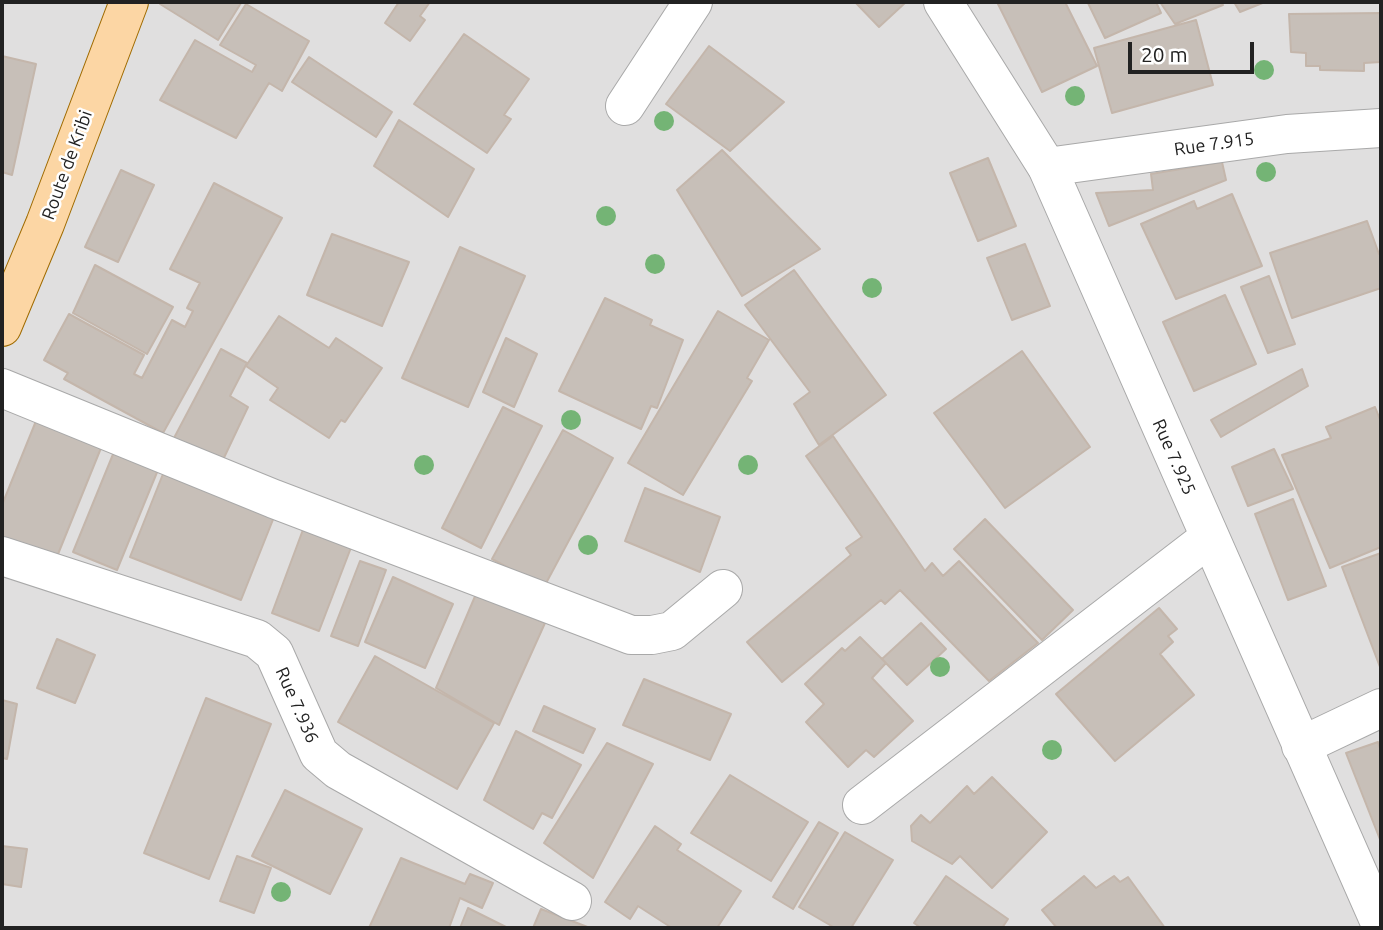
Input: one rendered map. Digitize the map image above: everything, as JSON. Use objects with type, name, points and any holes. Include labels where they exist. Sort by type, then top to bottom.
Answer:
[{"type":"main road","name":"Route de Kribi","points":[[2,327],[45,224],[129,2]]},
{"type":"street","points":[[625,106],[693,2]]},
{"type":"street","name":"Rue 7.925","points":[[943,2],[1047,167],[1381,925]]},
{"type":"street","name":"Rue 7.915","points":[[1047,167],[1287,134],[1381,128]]},
{"type":"street","points":[[2,388],[274,499],[631,635],[672,631],[723,589]]},
{"type":"street","points":[[862,805],[1209,538]]},
{"type":"street","name":"Rue 7.936","points":[[2,556],[257,639],[274,653],[319,754],[338,771],[572,901]]},
{"type":"street","points":[[1300,746],[1381,708]]},
{"type":"shaded area","points":[[2,2],[1381,2],[1381,928],[2,928]]},
{"type":"building","points":[[399,2],[430,2],[420,16],[425,20],[410,41],[385,23]]},
{"type":"building","points":[[855,2],[906,2],[879,27]]},
{"type":"building","points":[[997,2],[1065,2],[1097,66],[1042,92]]},
{"type":"building","points":[[1156,2],[1161,13],[1105,38],[1088,3]]},
{"type":"building","points":[[1160,2],[1221,2],[1223,5],[1175,24]]},
{"type":"building","points":[[1234,2],[1265,2],[1240,12]]},
{"type":"building","points":[[241,3],[218,40],[160,4]]},
{"type":"building","points":[[246,4],[309,41],[282,91],[269,83],[236,138],[160,100],[195,40],[252,72],[256,65],[220,45]]},
{"type":"building","points":[[1381,13],[1381,62],[1364,63],[1364,71],[1320,70],[1320,66],[1306,66],[1306,53],[1291,52],[1289,14]]},
{"type":"building","points":[[1196,20],[1213,85],[1112,113],[1094,48]]},
{"type":"building","points":[[464,34],[529,79],[504,115],[511,119],[487,153],[414,104]]},
{"type":"building","points":[[709,46],[784,102],[730,151],[666,104]]},
{"type":"building","points":[[2,56],[36,64],[12,175],[2,172]]},
{"type":"building","points":[[309,57],[392,112],[376,137],[292,82]]},
{"type":"building","points":[[399,120],[474,169],[448,217],[374,166]]},
{"type":"building","points":[[722,150],[820,249],[742,296],[677,190]]},
{"type":"building","points":[[988,158],[1016,226],[978,241],[950,173]]},
{"type":"building","points":[[1222,162],[1226,180],[1109,226],[1096,193],[1153,190],[1151,174]]},
{"type":"building","points":[[121,170],[154,185],[118,262],[85,247]]},
{"type":"building","points":[[214,183],[282,218],[163,433],[64,379],[68,373],[44,360],[69,314],[144,355],[134,374],[142,378],[172,320],[185,327],[193,311],[187,308],[200,283],[170,269]]},
{"type":"building","points":[[1232,194],[1262,266],[1176,299],[1141,224],[1194,201],[1197,209]]},
{"type":"building","points":[[1367,221],[1379,254],[1381,253],[1381,288],[1292,318],[1270,253]]},
{"type":"building","points":[[332,234],[409,262],[382,326],[307,295]]},
{"type":"building","points":[[1025,244],[1050,306],[1012,320],[987,258]]},
{"type":"building","points":[[460,247],[525,276],[468,407],[402,378]]},
{"type":"building","points":[[95,265],[173,307],[147,354],[73,313]]},
{"type":"building","points":[[794,270],[886,395],[819,445],[794,404],[810,392],[745,305]]},
{"type":"building","points":[[1269,276],[1295,344],[1268,353],[1241,287]]},
{"type":"building","points":[[1225,295],[1256,364],[1194,391],[1163,322]]},
{"type":"building","points":[[605,298],[652,320],[650,325],[683,340],[657,408],[651,406],[641,429],[559,391]]},
{"type":"building","points":[[718,311],[769,340],[747,378],[752,381],[683,495],[628,463]]},
{"type":"building","points":[[279,316],[329,348],[336,338],[382,368],[345,422],[341,420],[329,438],[270,400],[278,388],[246,366]]},
{"type":"building","points":[[506,338],[537,354],[514,407],[483,392]]},
{"type":"building","points":[[221,349],[247,363],[230,396],[248,407],[221,464],[174,438]]},
{"type":"building","points":[[1022,351],[1090,447],[1005,508],[934,413]]},
{"type":"building","points":[[1302,369],[1308,386],[1221,437],[1211,420]]},
{"type":"building","points":[[503,407],[542,426],[481,548],[442,528]]},
{"type":"building","points":[[1375,407],[1381,422],[1381,547],[1330,568],[1282,455],[1331,438],[1326,427]]},
{"type":"building","points":[[36,421],[101,448],[54,564],[2,543],[2,505]]},
{"type":"building","points":[[563,430],[613,458],[544,587],[492,559]]},
{"type":"building","points":[[833,436],[925,571],[932,563],[943,576],[959,561],[1038,643],[989,681],[900,590],[885,604],[881,600],[782,682],[747,642],[851,555],[846,548],[862,537],[806,456]]},
{"type":"building","points":[[116,447],[160,465],[117,570],[73,552]]},
{"type":"building","points":[[1274,449],[1293,489],[1248,506],[1232,467]]},
{"type":"building","points":[[163,474],[274,517],[241,600],[130,557]]},
{"type":"building","points":[[645,488],[720,517],[700,572],[625,541]]},
{"type":"building","points":[[1293,499],[1326,586],[1288,600],[1255,514]]},
{"type":"building","points":[[985,519],[1073,610],[1042,640],[954,549]]},
{"type":"building","points":[[304,527],[352,545],[319,631],[272,613]]},
{"type":"building","points":[[1381,553],[1381,667],[1380,667],[1342,567]]},
{"type":"building","points":[[360,561],[386,570],[358,646],[331,636]]},
{"type":"building","points":[[393,577],[453,604],[425,668],[365,642]]},
{"type":"building","points":[[476,594],[545,623],[499,725],[436,688]]},
{"type":"building","points":[[1159,608],[1177,629],[1168,636],[1173,642],[1160,654],[1194,695],[1115,761],[1056,694]]},
{"type":"building","points":[[921,623],[946,649],[907,685],[882,659]]},
{"type":"building","points":[[860,637],[886,663],[872,678],[913,721],[874,757],[866,750],[848,767],[806,722],[824,704],[805,684],[842,648],[845,651]]},
{"type":"building","points":[[57,639],[95,655],[75,703],[37,688]]},
{"type":"building","points":[[375,656],[494,723],[457,789],[338,722]]},
{"type":"building","points":[[644,679],[731,714],[710,760],[623,725]]},
{"type":"building","points":[[206,698],[271,724],[209,879],[144,853]]},
{"type":"building","points":[[2,700],[17,704],[7,759],[2,758]]},
{"type":"building","points":[[544,706],[595,729],[583,753],[533,731]]},
{"type":"building","points":[[516,731],[581,765],[552,818],[542,813],[533,829],[484,800]]},
{"type":"building","points":[[1378,742],[1381,751],[1381,842],[1346,753]]},
{"type":"building","points":[[607,743],[653,764],[593,878],[544,843]]},
{"type":"building","points":[[730,775],[808,822],[771,881],[691,833]]},
{"type":"building","points":[[992,777],[1047,832],[992,888],[960,856],[952,864],[912,841],[911,826],[921,815],[930,823],[967,786],[974,794]]},
{"type":"building","points":[[285,790],[362,829],[330,894],[252,856]]},
{"type":"building","points":[[819,822],[838,833],[793,909],[773,897]]},
{"type":"building","points":[[655,826],[681,844],[677,850],[741,891],[717,928],[672,928],[638,906],[630,919],[605,902]]},
{"type":"building","points":[[845,832],[893,860],[851,928],[835,928],[799,907]]},
{"type":"building","points":[[2,846],[27,849],[21,887],[2,884]]},
{"type":"building","points":[[237,856],[271,868],[254,913],[220,901]]},
{"type":"building","points":[[401,858],[465,884],[470,874],[493,883],[482,908],[460,898],[449,928],[369,928]]},
{"type":"building","points":[[946,876],[1008,919],[1002,928],[921,928],[914,923]]},
{"type":"building","points":[[1084,876],[1096,888],[1114,876],[1120,882],[1128,877],[1165,928],[1057,928],[1042,910]]},
{"type":"building","points":[[468,908],[508,928],[460,928]]},
{"type":"building","points":[[541,909],[590,928],[533,928]]}]
